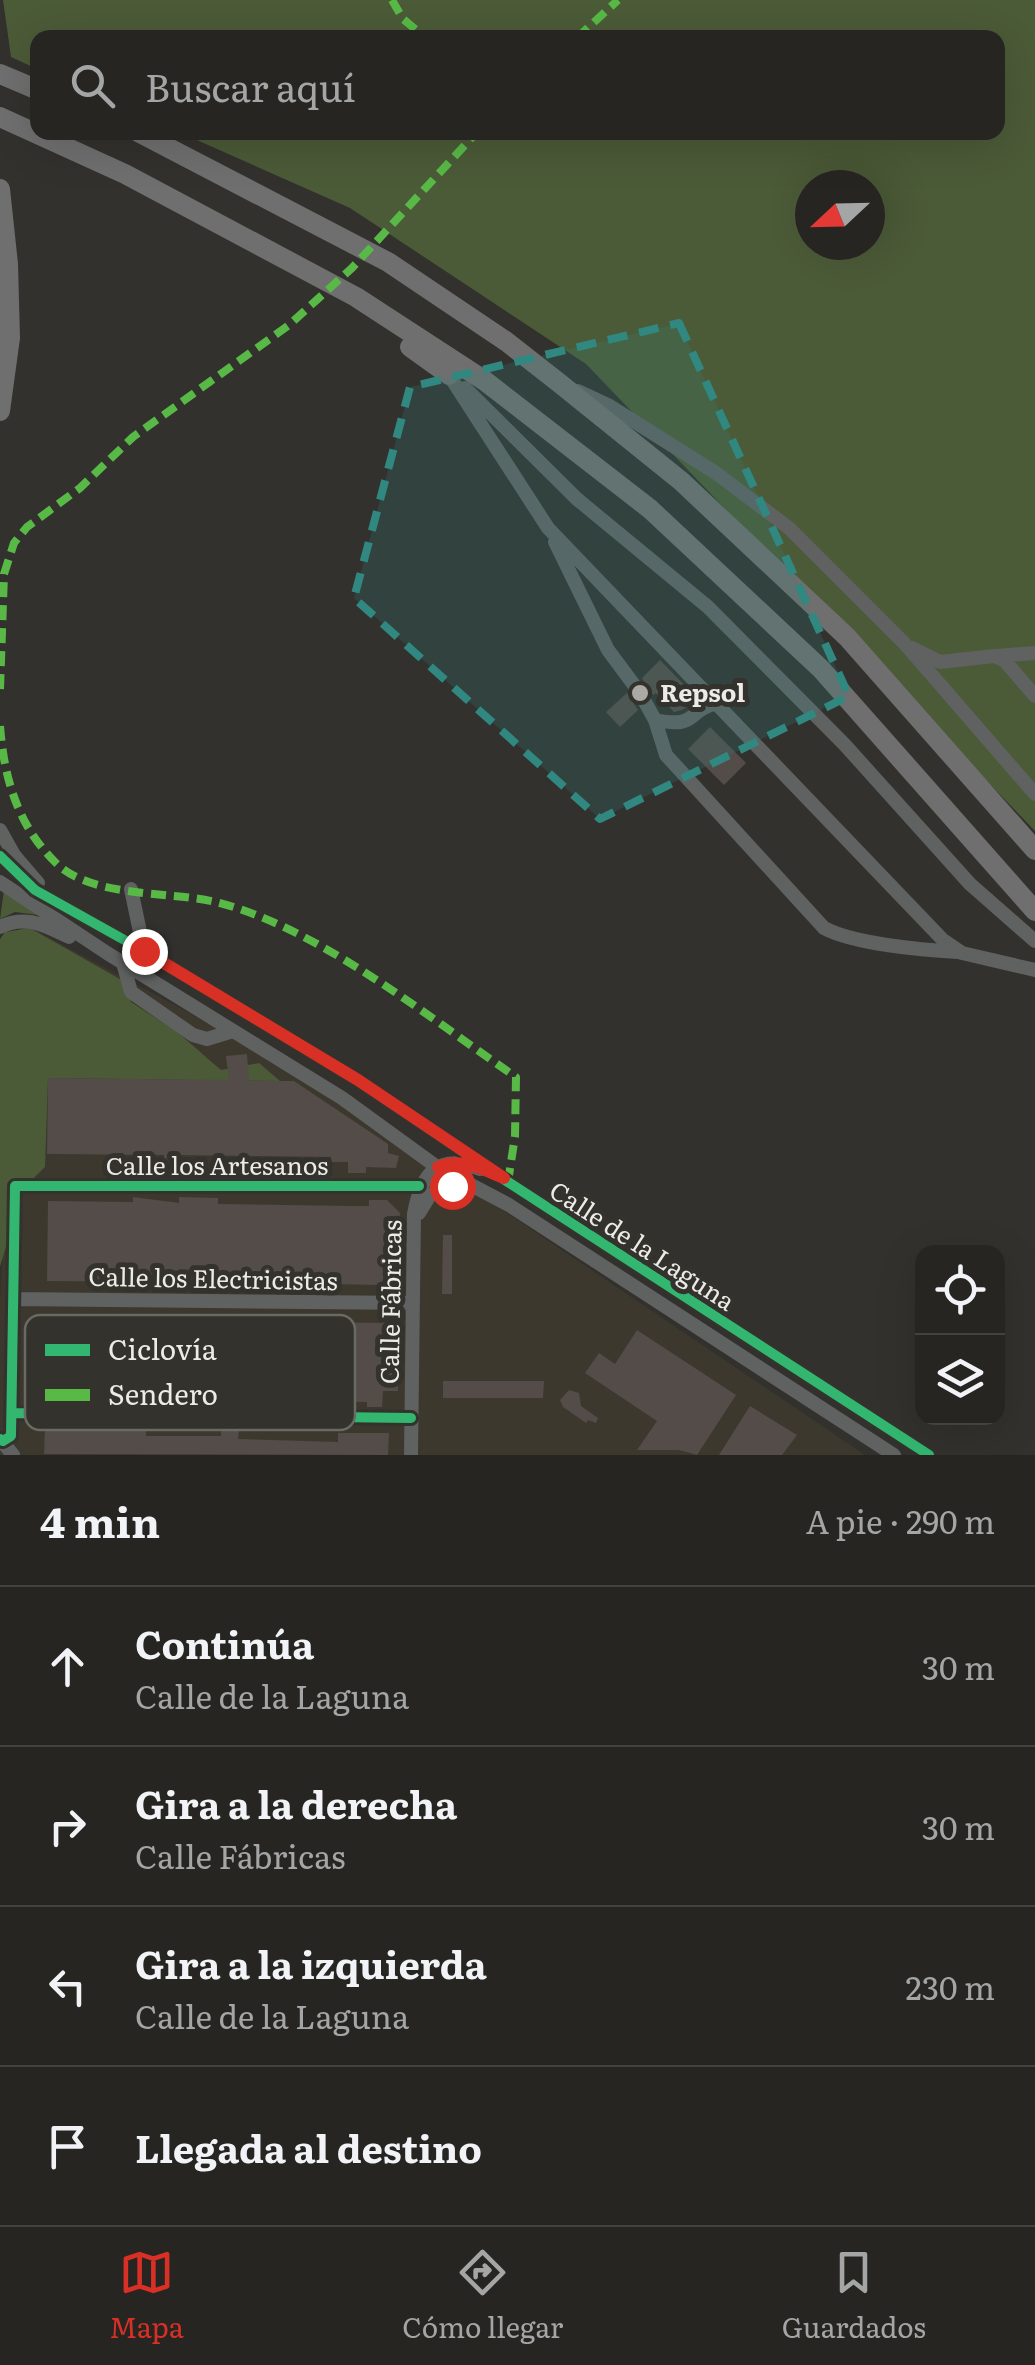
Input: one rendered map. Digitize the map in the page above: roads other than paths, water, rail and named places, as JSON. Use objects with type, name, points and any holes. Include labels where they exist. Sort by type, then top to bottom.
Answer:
[{"type":"highway","points":[[0,74],[30,87]]},
{"type":"highway","points":[[0,117],[30,131]]},
{"type":"highway","points":[[50,140],[125,174],[370,306],[485,380],[650,509],[821,669],[1035,912]]},
{"type":"highway","points":[[153,140],[388,262],[507,342],[681,481],[847,636],[1035,850]]},
{"type":"highway","points":[[0,190],[10,338],[0,410]]},
{"type":"highway","points":[[370,306],[412,348],[449,375]]},
{"type":"street","points":[[449,375],[548,528],[608,650],[655,720],[666,755],[824,928],[840,936],[912,949],[962,952],[1035,970]]},
{"type":"street","points":[[449,375],[577,499],[708,607],[846,745],[970,884],[1035,941]]},
{"type":"street","points":[[558,382],[608,404],[716,473],[789,528],[905,644],[1035,794]]},
{"type":"street","points":[[548,528],[943,940],[962,952]]},
{"type":"street","points":[[905,644],[940,662],[1035,652]]},
{"type":"street","points":[[994,656],[1004,660],[1035,696]]},
{"type":"street","points":[[655,720],[678,724],[718,703]]},
{"type":"street","points":[[0,830],[28,873],[78,913]]},
{"type":"street","points":[[0,856],[35,890],[78,913]]},
{"type":"street","name":"Calle de la Laguna","points":[[0,882],[342,1098],[438,1167],[509,1205],[894,1455]]},
{"type":"street","points":[[131,889],[144,951]]},
{"type":"street","name":"Calle de la Laguna","points":[[78,913],[358,1080],[930,1455]]},
{"type":"street","points":[[0,927],[22,920],[35,921],[107,953]]},
{"type":"street","points":[[123,963],[131,992],[193,1035],[207,1039],[233,1031]]},
{"type":"street","points":[[438,1167],[451,1161],[462,1162],[504,1178]]},
{"type":"street","name":"Calle Fábricas","points":[[411,1455],[414,1223],[420,1186],[438,1167]]},
{"type":"street","points":[[414,1223],[430,1195],[464,1183]]},
{"type":"street","name":"Calle los Artesanos","points":[[12,1299],[15,1186],[420,1186]]},
{"type":"street","points":[[12,1299],[11,1436],[2,1440],[13,1455]]},
{"type":"street","name":"Calle los Electricistas","points":[[12,1299],[413,1304]]},
{"type":"street","points":[[12,1413],[25,1413]]},
{"type":"street","points":[[355,1417],[411,1418]]},
{"type":"place","name":"Repsol","points":[[640,693]]}]
